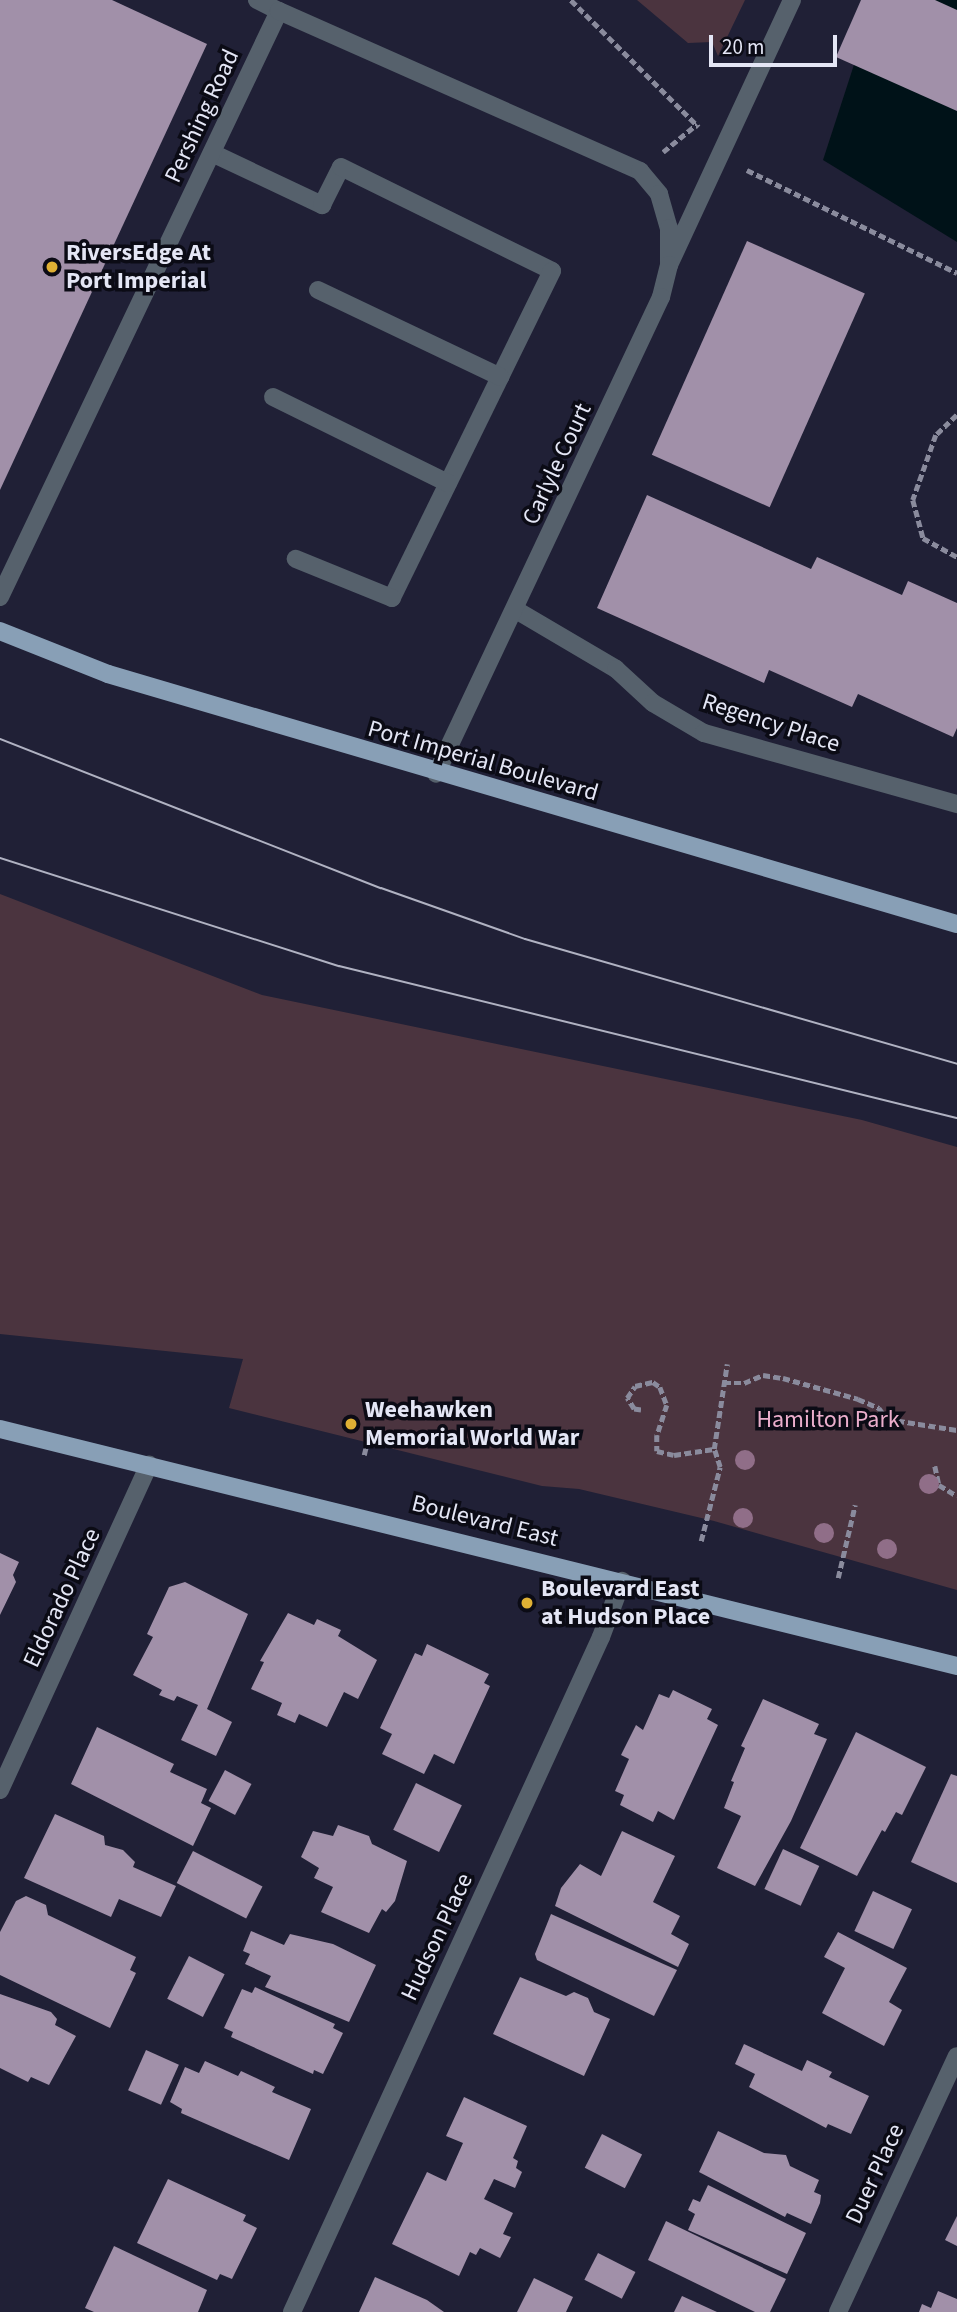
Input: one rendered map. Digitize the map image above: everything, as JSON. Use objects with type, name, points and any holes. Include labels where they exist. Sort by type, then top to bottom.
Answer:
[{"type":"main road","name":"Port Imperial Boulevard","points":[[0,631],[108,674],[436,774],[957,924]]},
{"type":"main road","name":"Boulevard East","points":[[0,1429],[957,1666]]},
{"type":"street","points":[[257,0],[281,5],[639,171]]},
{"type":"street","points":[[669,265],[792,0]]},
{"type":"street","name":"Pershing Road","points":[[0,597],[281,5]]},
{"type":"street","points":[[212,153],[322,205],[341,167],[552,271],[392,598],[296,559]]},
{"type":"street","name":"Carlyle Court","points":[[436,774],[516,610],[661,297],[669,265],[669,228],[659,194],[639,171]]},
{"type":"street","points":[[318,290],[500,377]]},
{"type":"street","points":[[273,397],[448,483]]},
{"type":"street","name":"Regency Place","points":[[516,610],[616,668],[653,703],[704,733],[957,804]]},
{"type":"street","name":"Eldorado Place","points":[[0,1790],[149,1464]]},
{"type":"street","name":"Hudson Place","points":[[292,2312],[601,1637],[622,1581]]},
{"type":"street","name":"Duer Place","points":[[838,2312],[957,2056]]},
{"type":"path","points":[[639,171],[697,125]]},
{"type":"path","points":[[957,415],[936,435],[913,499],[923,538],[957,557]]},
{"type":"path","points":[[701,1541],[720,1467],[713,1449],[727,1364]]},
{"type":"path","points":[[724,1383],[744,1383],[763,1375],[783,1378],[858,1399],[879,1408],[887,1419],[957,1430]]},
{"type":"path","points":[[641,1409],[628,1404],[630,1391],[653,1382],[660,1387],[667,1405],[657,1435],[657,1451],[674,1455],[713,1449]]},
{"type":"path","points":[[364,1455],[367,1443]]},
{"type":"path","points":[[935,1466],[939,1485],[957,1496]]},
{"type":"path","points":[[838,1578],[855,1505]]},
{"type":"green space","points":[[637,0],[745,0],[718,56],[712,42],[688,43]]},
{"type":"green space","name":"Hamilton Park","points":[[0,894],[262,995],[862,1120],[957,1147],[957,1590],[714,1521],[579,1489],[542,1486],[229,1408],[243,1359],[0,1334]]},
{"type":"shaded area","points":[[875,0],[957,0],[957,242],[823,160]]},
{"type":"building","name":"RiversEdge At Port Imperial","points":[[0,0],[112,0],[207,44],[0,490]]},
{"type":"building","points":[[861,0],[935,0],[957,10],[957,111],[836,57]]},
{"type":"building","points":[[747,241],[865,293],[770,507],[652,455]]},
{"type":"building","points":[[647,495],[811,569],[817,557],[902,595],[908,581],[957,603],[957,728],[953,737],[858,694],[852,707],[769,670],[764,683],[597,608]]},
{"type":"building","points":[[0,1553],[19,1562],[13,1575],[16,1582],[0,1615]]},
{"type":"building","points":[[185,1582],[248,1614],[207,1709],[232,1722],[216,1756],[181,1740],[198,1705],[177,1696],[174,1701],[159,1695],[162,1690],[133,1675],[153,1637],[147,1634],[169,1587]]},
{"type":"building","points":[[288,1613],[314,1625],[317,1619],[341,1630],[338,1636],[377,1660],[358,1699],[344,1692],[327,1727],[299,1714],[295,1723],[277,1715],[282,1703],[251,1689],[264,1662],[260,1661]]},
{"type":"building","points":[[427,1644],[489,1674],[484,1683],[490,1686],[454,1764],[434,1754],[424,1774],[382,1754],[392,1734],[380,1728],[415,1653],[422,1656]]},
{"type":"building","points":[[673,1690],[712,1709],[707,1719],[718,1725],[674,1820],[658,1811],[653,1822],[620,1805],[624,1795],[615,1791],[629,1759],[621,1755],[636,1725],[643,1730],[659,1694],[669,1698]]},
{"type":"building","points":[[763,1699],[819,1724],[814,1734],[827,1739],[791,1821],[755,1886],[717,1868],[741,1816],[724,1808],[734,1782],[731,1781],[745,1748],[741,1746]]},
{"type":"building","points":[[97,1727],[174,1764],[170,1772],[207,1789],[201,1803],[211,1808],[193,1846],[71,1784]]},
{"type":"building","points":[[856,1732],[926,1767],[902,1815],[896,1812],[885,1832],[882,1830],[857,1876],[800,1848]]},
{"type":"building","points":[[225,1770],[251,1784],[235,1815],[209,1801]]},
{"type":"building","points":[[951,1774],[957,1776],[957,1883],[911,1862]]},
{"type":"building","points":[[416,1783],[462,1805],[439,1852],[393,1830]]},
{"type":"building","points":[[55,1814],[104,1836],[105,1845],[123,1850],[135,1862],[133,1867],[176,1886],[161,1917],[119,1899],[111,1917],[24,1878]]},
{"type":"building","points":[[338,1825],[369,1836],[372,1844],[407,1861],[395,1901],[386,1912],[382,1909],[369,1933],[321,1912],[333,1887],[314,1878],[319,1868],[301,1857],[313,1831],[333,1836]]},
{"type":"building","points":[[622,1831],[675,1856],[653,1902],[680,1916],[671,1934],[689,1944],[678,1967],[555,1906],[561,1888],[580,1864],[601,1876]]},
{"type":"building","points":[[783,1849],[819,1866],[801,1906],[764,1889]]},
{"type":"building","points":[[193,1851],[262,1886],[246,1918],[177,1883]]},
{"type":"building","points":[[873,1891],[912,1909],[893,1949],[854,1931]]},
{"type":"building","points":[[26,1896],[46,1905],[48,1915],[136,1957],[130,1970],[136,1973],[110,2028],[0,1975],[0,1932],[16,1901]]},
{"type":"building","points":[[551,1914],[677,1970],[654,2016],[537,1960],[535,1954]]},
{"type":"building","points":[[251,1931],[284,1945],[290,1934],[333,1944],[376,1965],[349,2022],[265,1987],[271,1976],[245,1964],[250,1954],[243,1951]]},
{"type":"building","points":[[838,1932],[907,1968],[889,2002],[902,2010],[884,2046],[822,2013],[845,1968],[824,1957]]},
{"type":"building","points":[[189,1956],[225,1974],[203,2017],[167,1999]]},
{"type":"building","points":[[520,1977],[566,1996],[574,1992],[588,1998],[594,2012],[610,2019],[584,2076],[493,2034]]},
{"type":"building","points":[[255,1987],[335,2024],[333,2028],[343,2033],[323,2074],[314,2070],[313,2074],[231,2037],[233,2032],[224,2028],[242,1989],[252,1993]]},
{"type":"building","points":[[0,1994],[51,2012],[57,2019],[55,2025],[76,2036],[49,2085],[31,2077],[28,2082],[0,2068]]},
{"type":"building","points":[[744,2044],[802,2071],[807,2060],[832,2072],[829,2077],[869,2096],[851,2134],[828,2124],[826,2128],[749,2087],[755,2074],[735,2064]]},
{"type":"building","points":[[146,2050],[179,2065],[161,2105],[128,2090]]},
{"type":"building","points":[[205,2061],[238,2076],[241,2071],[275,2087],[272,2092],[311,2109],[289,2160],[181,2113],[182,2109],[170,2102],[185,2067],[199,2073]]},
{"type":"building","points":[[464,2097],[527,2126],[513,2158],[518,2161],[516,2168],[522,2172],[515,2188],[494,2179],[484,2199],[513,2213],[503,2234],[511,2237],[500,2258],[480,2248],[476,2255],[470,2252],[459,2276],[392,2244],[427,2172],[446,2181],[463,2143],[446,2136]]},
{"type":"building","points":[[718,2131],[764,2153],[786,2155],[790,2166],[819,2180],[814,2192],[821,2195],[820,2203],[811,2224],[787,2213],[785,2217],[699,2172]]},
{"type":"building","points":[[602,2134],[642,2154],[625,2188],[585,2168]]},
{"type":"building","points":[[168,2179],[246,2215],[243,2221],[257,2228],[232,2279],[220,2274],[217,2280],[137,2243]]},
{"type":"building","points":[[708,2185],[806,2233],[787,2274],[688,2230],[695,2214],[688,2210],[693,2199],[700,2202]]},
{"type":"building","points":[[957,2216],[957,2246],[945,2240]]},
{"type":"building","points":[[666,2221],[786,2279],[770,2312],[755,2312],[648,2260]]},
{"type":"building","points":[[114,2246],[207,2290],[198,2312],[94,2312],[85,2308]]},
{"type":"building","points":[[598,2253],[635,2272],[622,2299],[584,2280]]},
{"type":"building","points":[[375,2277],[427,2300],[444,2312],[359,2312]]},
{"type":"building","points":[[534,2278],[573,2297],[566,2312],[517,2312]]},
{"type":"building","points":[[938,2291],[957,2299],[957,2312],[919,2312],[922,2304],[931,2308]]},
{"type":"building","points":[[682,2296],[717,2312],[674,2312]]},
{"type":"tram line","points":[[0,739],[381,888],[525,939],[957,1064]]},
{"type":"tram line","points":[[0,858],[339,966],[957,1118]]},
{"type":"place","name":"RiversEdge At Port Imperial","points":[[52,267]]},
{"type":"place","name":"Weehawken Memorial World War","points":[[351,1424]]},
{"type":"place","name":"Boulevard East at Hudson Place","points":[[527,1603]]}]
